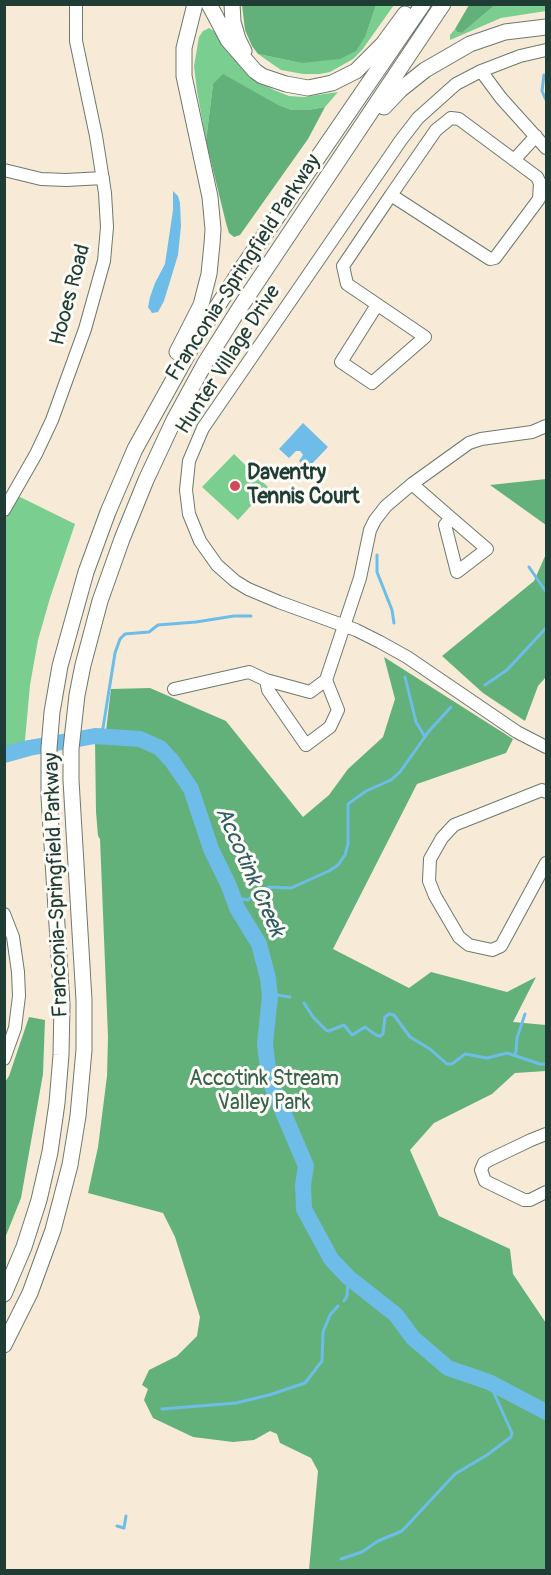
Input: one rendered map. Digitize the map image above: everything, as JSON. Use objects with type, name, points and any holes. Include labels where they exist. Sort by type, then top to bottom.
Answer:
[{"type":"main road","points":[[135,448],[156,390],[201,305],[211,259],[213,229],[210,197],[184,76],[184,48],[195,4]]},
{"type":"main road","points":[[209,4],[222,30],[241,57],[262,76],[293,86],[316,88],[348,76],[374,54],[412,4]]},
{"type":"main road","points":[[232,4],[233,22],[241,47],[257,66],[277,81]]},
{"type":"main road","name":"Franconia-Springfield Parkway","points":[[4,1294],[29,1231],[43,1184],[53,1136],[60,1071],[61,997],[48,755],[55,692],[67,635],[86,572],[135,448],[184,360],[217,306],[423,4]]},
{"type":"main road","name":"Franconia-Springfield Parkway","points":[[4,1345],[33,1285],[53,1230],[70,1165],[78,1116],[84,1050],[84,1000],[71,749],[77,695],[91,633],[111,570],[137,500],[159,450],[210,354],[443,4]]},
{"type":"main road","points":[[293,230],[335,177],[380,111],[408,82],[441,59],[476,42],[505,32],[546,27]]},
{"type":"street","name":"Hooes Road","points":[[4,510],[36,454],[52,420],[97,290],[106,245],[103,178],[76,41],[76,4]]},
{"type":"street","name":"Hunter Village Drive","points":[[546,50],[520,56],[481,70],[456,84],[418,118],[203,428],[189,461],[186,490],[189,514],[200,541],[217,565],[235,581],[248,589],[380,642],[407,657],[517,732],[546,747]]},
{"type":"street","points":[[481,70],[501,98],[546,148]]},
{"type":"street","points":[[377,305],[341,362],[372,382],[425,338],[377,305],[346,284],[343,266],[404,174],[436,130],[451,118],[459,119],[537,177],[541,192],[539,199],[495,258],[490,259],[391,195]]},
{"type":"street","points":[[514,160],[536,136]]},
{"type":"street","points":[[4,170],[40,179],[103,178]]},
{"type":"street","points":[[174,689],[249,672],[266,680],[310,692],[326,680],[360,578],[370,530],[386,506],[412,484],[469,443],[481,439],[532,432],[546,426]]},
{"type":"street","points":[[412,484],[451,518]]},
{"type":"street","points":[[266,680],[268,690],[306,745],[330,727],[338,710],[326,680]]},
{"type":"street","points":[[545,787],[454,825],[442,838],[430,860],[429,881],[459,937],[469,945],[492,950],[501,946],[546,863]]},
{"type":"street","points":[[4,914],[13,937],[19,996],[15,1028],[4,1059]]},
{"type":"street","points":[[546,1134],[489,1160],[484,1163],[481,1170],[485,1181],[524,1200],[530,1200],[546,1192]]},
{"type":"green space","points":[[242,4],[376,5],[366,35],[356,51],[340,59],[301,63],[258,54],[245,30]]},
{"type":"green space","points":[[376,5],[394,5],[362,50],[353,59],[330,72],[303,74],[281,70],[258,54],[301,63],[366,35]]},
{"type":"green space","points":[[469,5],[495,5],[462,33],[457,32],[455,29]]},
{"type":"green space","points":[[495,5],[546,5],[546,11],[501,18],[450,40],[450,35],[455,29],[462,33]]},
{"type":"green space","points":[[209,28],[214,31],[235,60],[261,83],[274,90],[289,96],[304,97],[338,92],[325,107],[292,110],[213,84],[206,141],[194,66],[199,37]]},
{"type":"green space","points":[[223,74],[278,105],[292,110],[325,107],[308,139],[240,235],[234,237],[229,233],[226,223],[206,141],[213,84]]},
{"type":"green space","name":"Daventry Tennis Court","points":[[234,454],[268,487],[238,520],[202,487]]},
{"type":"green space","points":[[546,479],[546,525],[490,485]]},
{"type":"green space","points":[[18,496],[75,524],[38,640],[30,685],[24,751],[5,753],[5,519]]},
{"type":"green space","points":[[546,554],[546,677],[538,686],[525,721],[483,693],[442,656],[534,581]]},
{"type":"green space","name":"Accotink Stream Valley Park","points":[[384,657],[513,739],[506,753],[417,784],[333,949],[409,988],[431,972],[507,992],[536,977],[513,1022],[546,1025],[546,1071],[515,1073],[492,1094],[434,1123],[410,1150],[439,1216],[510,1249],[513,1274],[546,1323],[546,1570],[309,1570],[318,1471],[311,1458],[280,1443],[277,1434],[270,1431],[254,1440],[233,1442],[193,1437],[153,1418],[144,1400],[148,1389],[142,1385],[149,1370],[177,1356],[197,1336],[200,1317],[175,1237],[163,1213],[88,1193],[98,1147],[107,1076],[108,1037],[100,839],[96,812],[95,740],[105,739],[111,689],[150,688],[226,721],[303,817],[329,795],[348,769],[383,737],[395,699]]},
{"type":"green space","points":[[29,1017],[45,1020],[43,1074],[21,1198],[5,1238],[5,1082]]},
{"type":"water","points":[[173,191],[180,203],[181,226],[178,255],[164,301],[158,312],[152,313],[148,307],[155,283],[165,264],[173,210]]},
{"type":"water","points":[[303,423],[328,447],[307,469],[299,461],[303,455],[300,451],[296,451],[289,458],[279,449]]},
{"type":"waterway","points":[[544,75],[542,91],[546,100]]},
{"type":"waterway","points":[[377,555],[377,572],[392,610],[394,623]]},
{"type":"waterway","points":[[529,567],[546,592]]},
{"type":"waterway","points":[[95,736],[103,728],[115,653],[120,639],[125,634],[149,632],[158,625],[251,616]]},
{"type":"waterway","points":[[485,685],[507,670],[546,628]]},
{"type":"waterway","points":[[405,677],[416,722],[425,737]]},
{"type":"waterway","points":[[233,897],[248,900],[256,892],[270,887],[291,888],[338,865],[345,855],[348,844],[348,804],[366,791],[391,780],[400,772],[429,731],[451,707]]},
{"type":"waterway","name":"Accotink Creek","points":[[4,755],[95,736],[140,739],[160,748],[172,761],[191,789],[211,849],[237,908],[259,944],[268,978],[270,997],[265,1043],[269,1079],[306,1166],[303,1185],[304,1209],[331,1259],[348,1277],[396,1315],[413,1338],[448,1368],[489,1382],[546,1412]]},
{"type":"waterway","points":[[269,990],[277,995],[290,997]]},
{"type":"waterway","points":[[304,1003],[313,1017],[326,1030],[344,1025],[352,1035],[365,1027],[380,1036],[383,1034],[385,1017],[389,1014],[394,1015],[410,1037],[430,1049],[447,1064],[452,1064],[465,1054],[487,1058],[507,1053],[546,1064]]},
{"type":"waterway","points":[[514,1055],[525,1014]]},
{"type":"waterway","points":[[344,1301],[347,1296],[348,1277]]},
{"type":"waterway","points":[[162,1409],[236,1403],[305,1383],[322,1361],[323,1332],[330,1315],[338,1306]]},
{"type":"waterway","points":[[341,1559],[362,1552],[378,1541],[402,1531],[455,1474],[511,1437],[512,1433],[489,1382]]},
{"type":"waterway","points":[[117,1526],[124,1528],[126,1516]]},
{"type":"place","name":"Daventry Tennis Court","points":[[235,486]]}]
